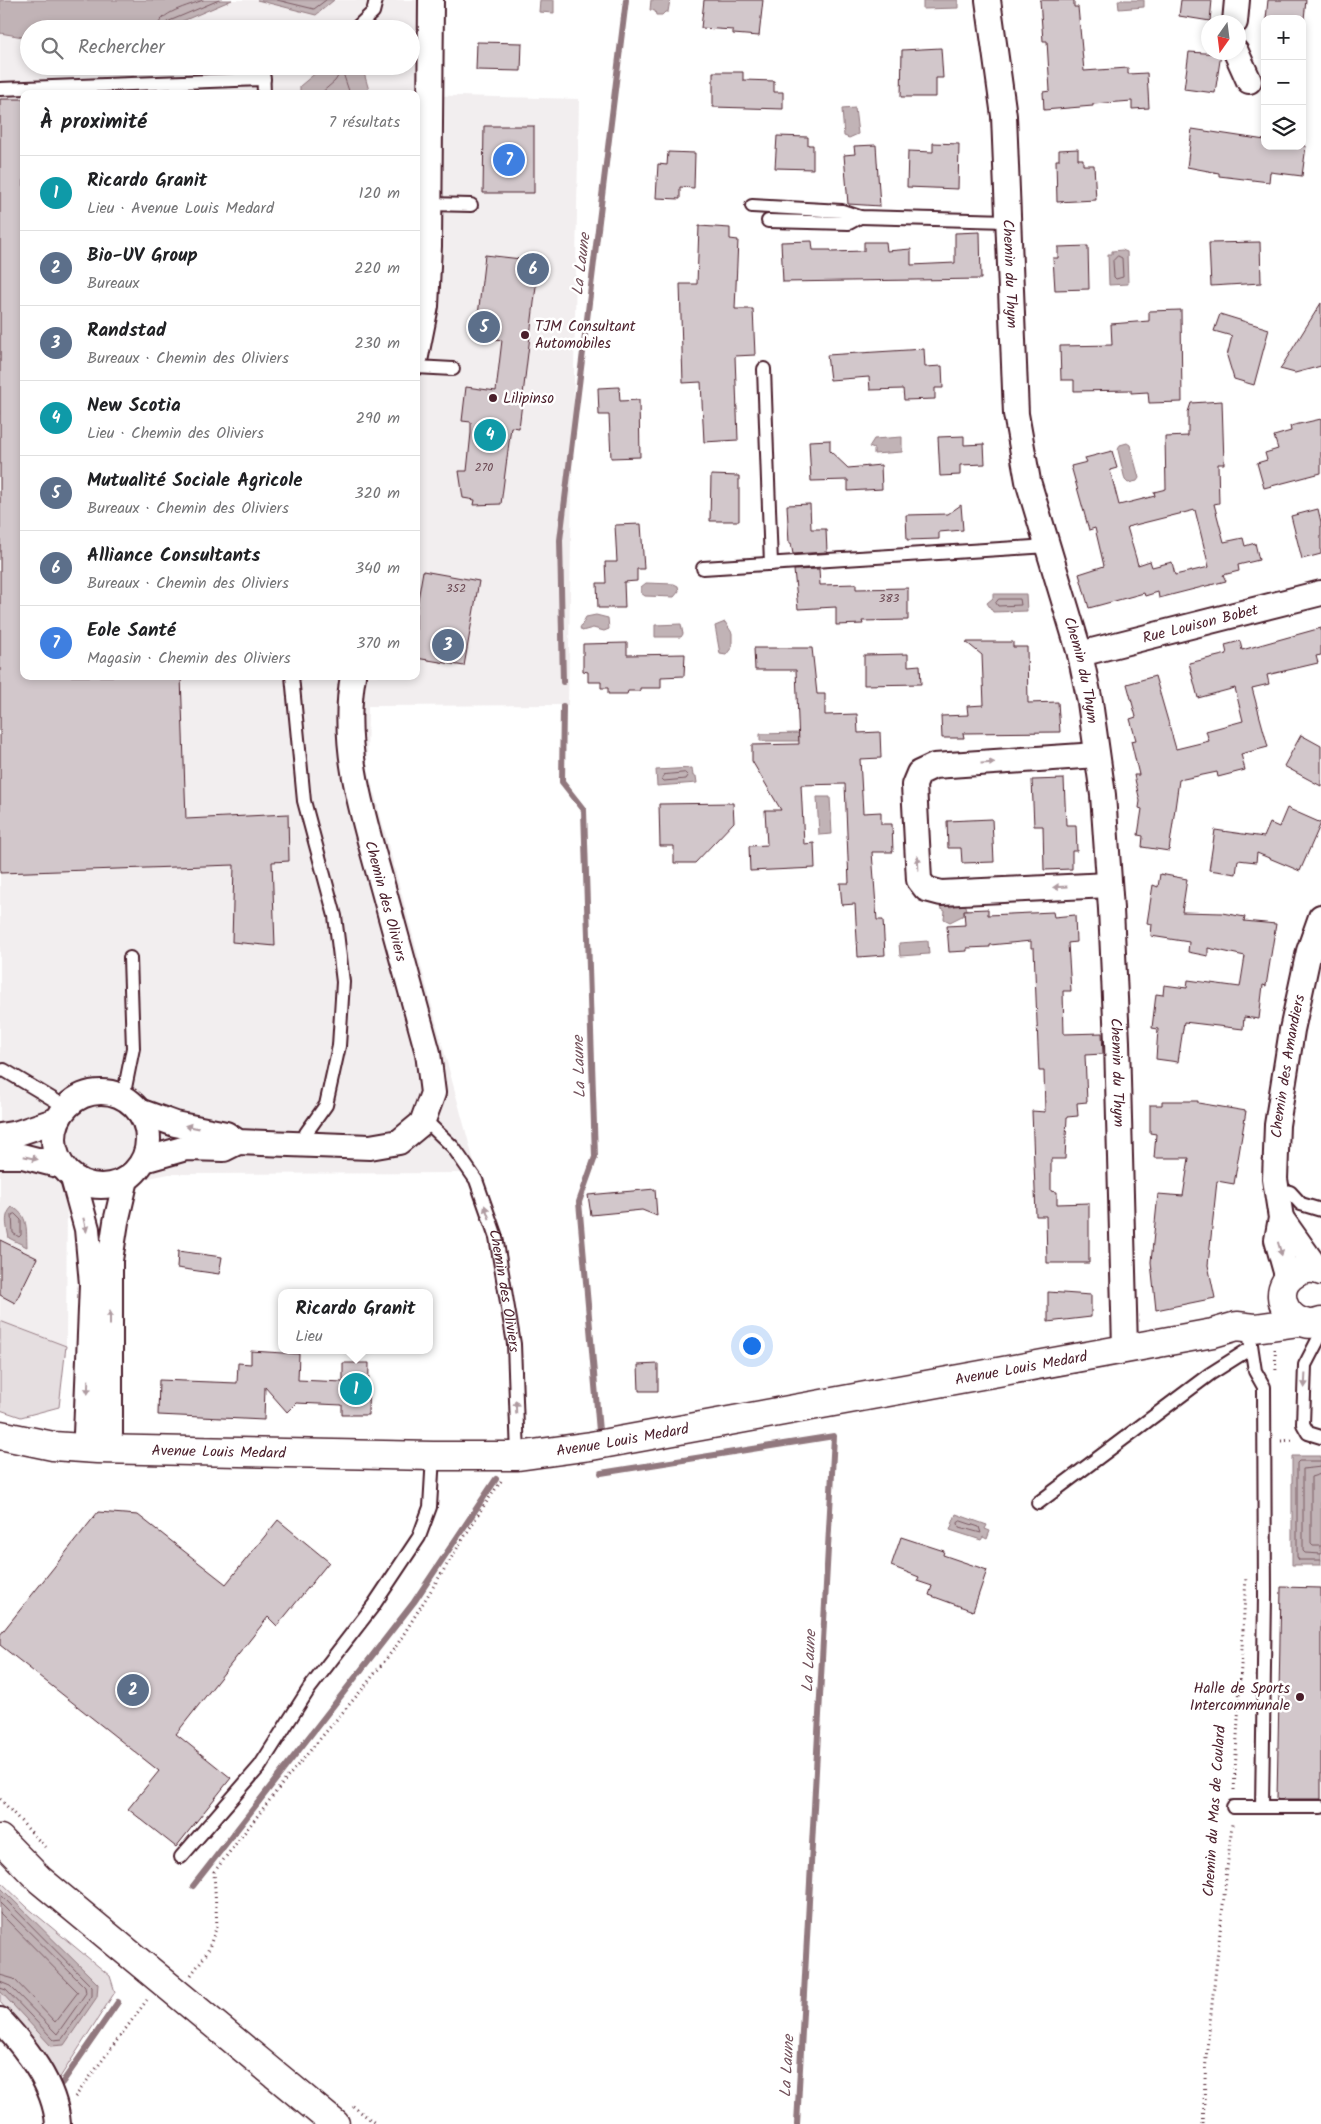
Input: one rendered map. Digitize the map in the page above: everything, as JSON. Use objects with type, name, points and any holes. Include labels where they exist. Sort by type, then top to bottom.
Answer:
[{"type":"street","points":[[420,336],[426,306],[431,0]]},
{"type":"street","name":"Chemin du Thym","points":[[988,0],[1004,116],[1016,414],[1028,480],[1080,654],[1090,702],[1103,795],[1116,1042],[1125,1348]]},
{"type":"street","points":[[1235,15],[1236,0]]},
{"type":"street","points":[[1240,60],[1249,81]]},
{"type":"street","name":"Rue Louison Bobet","points":[[1080,654],[1321,593]]},
{"type":"street","name":"Chemin des Oliviers","points":[[353,680],[349,727],[352,763],[360,808],[428,1053],[433,1093],[422,1123]]},
{"type":"street","points":[[1097,755],[934,766],[919,773],[914,785],[919,880],[926,889],[941,893],[1109,885]]},
{"type":"street","name":"Chemin des Amandiers","points":[[1285,1287],[1277,1240],[1280,1218],[1275,1179],[1277,1125],[1292,1030],[1308,951],[1321,917]]},
{"type":"street","points":[[0,1136],[18,1133],[62,1114],[78,1098],[93,1092],[109,1093],[175,1124],[226,1134],[238,1142]]},
{"type":"street","points":[[0,1156],[22,1156],[67,1172],[85,1184],[113,1185],[126,1179],[136,1171],[144,1160],[148,1135],[145,1122],[131,1104]]},
{"type":"street","points":[[62,1114],[54,1136],[55,1151],[67,1172],[87,1229],[92,1284],[86,1434],[97,1449],[110,1434],[110,1260],[126,1179]]},
{"type":"street","points":[[144,1160],[186,1148],[224,1149],[238,1142],[370,1148],[399,1142],[422,1123]]},
{"type":"street","points":[[1280,1218],[1319,1270]]},
{"type":"street","name":"Avenue Louis Medard","points":[[1244,1337],[1252,1312],[1285,1287],[1301,1270],[1319,1270]]},
{"type":"street","points":[[1285,1287],[1286,1310],[1316,1328]]},
{"type":"street","name":"Avenue Louis Medard","points":[[0,1435],[53,1446],[97,1449],[518,1456],[591,1446],[1213,1333],[1244,1337],[1255,1328],[1316,1328]]},
{"type":"street","points":[[0,1840],[40,1880],[335,2124]]},
{"type":"street","points":[[0,2020],[23,2045],[50,2089],[57,2117]]},
{"type":"lane","points":[[365,20],[374,12],[376,0]]},
{"type":"lane","points":[[0,89],[217,75]]},
{"type":"lane","points":[[263,75],[264,90]]},
{"type":"lane","points":[[429,204],[471,205]]},
{"type":"lane","points":[[752,206],[842,211],[860,217],[1008,221]]},
{"type":"lane","points":[[768,221],[849,222],[860,217]]},
{"type":"lane","points":[[420,367],[453,369]]},
{"type":"lane","points":[[764,369],[771,564]]},
{"type":"lane","points":[[703,568],[1048,546]]},
{"type":"lane","points":[[292,680],[304,800],[335,916],[343,982],[339,1046],[326,1105],[306,1132],[304,1146]]},
{"type":"lane","points":[[130,958],[133,1048],[131,1104]]},
{"type":"lane","points":[[1,1069],[62,1114]]},
{"type":"lane","name":"Chemin des Oliviers","points":[[422,1123],[432,1126],[453,1147],[476,1180],[496,1237],[514,1344],[518,1456]]},
{"type":"lane","points":[[1277,1189],[1290,1192],[1301,1204],[1321,1210]]},
{"type":"lane","points":[[1316,1328],[1306,1365],[1303,1424],[1308,1433],[1321,1436]]},
{"type":"lane","points":[[1038,1502],[1210,1374],[1244,1337],[1255,1372],[1264,1388],[1265,1595],[1262,1807]]},
{"type":"lane","points":[[181,1857],[260,1766],[309,1689],[373,1606],[419,1538],[430,1507],[433,1456]]},
{"type":"lane","points":[[1233,1807],[1321,1807]]},
{"type":"path","points":[[190,1976],[207,1953],[217,1926],[214,1872],[280,1786],[397,1645],[481,1510],[518,1456]]},
{"type":"path","name":"Chemin du Mas de Coulard","points":[[1202,2124],[1206,2058],[1233,1807],[1246,1567]]},
{"type":"path","points":[[57,2117],[74,2099],[161,1981]]},
{"type":"shaded area","points":[[0,0],[419,0],[419,20],[20,20],[20,75],[419,75],[419,90],[20,90],[20,680],[420,680],[420,95],[579,99],[568,705],[368,706],[367,766],[477,1173],[169,1174],[67,1194],[66,1346],[0,1321]]},
{"type":"shaded area","points":[[0,1321],[66,1346],[59,1407],[21,1417],[0,1410]]},
{"type":"shaded area","points":[[0,1881],[27,1907],[110,1976],[115,1992],[57,2082],[44,2053],[0,2002]]},
{"type":"water","points":[[0,0],[232,0],[185,20],[20,20],[20,36],[0,33]]},
{"type":"water","points":[[257,0],[334,0],[316,15]]},
{"type":"water","points":[[540,0],[554,0],[554,13],[539,12]]},
{"type":"water","points":[[651,0],[670,0],[668,12],[656,15],[655,11],[650,10]]},
{"type":"water","points":[[923,0],[958,0],[958,8],[923,9]]},
{"type":"water","points":[[1118,0],[1144,0],[1144,7],[1119,9]]},
{"type":"water","points":[[313,75],[365,75],[369,90],[300,90],[300,86]]},
{"type":"water","points":[[855,108],[858,134],[849,138],[844,136],[842,109]]},
{"type":"water","points":[[1122,250],[1127,252],[1128,284],[1109,285],[1108,254],[1112,254],[1112,251]]},
{"type":"water","points":[[902,437],[902,452],[874,454],[874,449],[869,447],[874,439]]},
{"type":"water","points":[[1127,443],[1130,445],[1139,478],[1137,481],[1128,483],[1125,480],[1118,450],[1120,445]]},
{"type":"water","points":[[646,583],[674,584],[678,586],[679,591],[674,597],[645,596],[641,593],[641,587]]},
{"type":"water","points":[[993,594],[1026,594],[1027,611],[993,612],[987,603],[993,598]]},
{"type":"water","points":[[596,615],[608,618],[609,629],[604,631],[593,628],[582,631],[580,628],[586,617]]},
{"type":"water","points":[[725,622],[732,633],[732,647],[726,655],[720,654],[715,626]]},
{"type":"water","points":[[681,624],[683,634],[681,637],[655,637],[655,625]]},
{"type":"water","points":[[799,733],[799,741],[760,741],[760,734]]},
{"type":"water","points":[[692,768],[693,776],[696,776],[697,783],[657,786],[656,770]]},
{"type":"water","points":[[817,797],[830,797],[832,834],[819,835]]},
{"type":"water","points":[[961,904],[966,906],[967,910],[964,911],[964,915],[950,922],[944,919],[945,911],[940,908],[941,905],[951,907]]},
{"type":"water","points":[[928,941],[929,954],[900,956],[899,943]]},
{"type":"water","points":[[12,1207],[21,1214],[26,1224],[27,1247],[9,1238],[7,1214]]},
{"type":"water","points":[[1292,1456],[1321,1456],[1321,1565],[1292,1565]]},
{"type":"water","points":[[956,1514],[987,1525],[985,1529],[990,1531],[987,1539],[983,1537],[981,1540],[950,1530]]},
{"type":"water","points":[[0,1887],[98,1984],[97,1997],[64,2045],[51,2046],[0,1991]]},
{"type":"building","points":[[704,0],[763,0],[759,36],[733,34],[733,30],[701,28]]},
{"type":"building","points":[[1040,0],[1074,0],[1074,7],[1078,7],[1084,71],[1128,68],[1128,74],[1147,73],[1149,108],[1132,109],[1132,101],[1044,110],[1043,92],[1050,91],[1047,41],[1043,41]]},
{"type":"building","points":[[1181,0],[1212,0],[1211,15],[1201,15],[1201,20],[1179,16]]},
{"type":"building","points":[[1268,0],[1306,0],[1304,15],[1266,15]]},
{"type":"building","points":[[477,42],[522,43],[521,71],[476,70]]},
{"type":"building","points":[[941,48],[943,78],[936,78],[936,97],[901,97],[902,50]]},
{"type":"building","points":[[1189,52],[1201,53],[1201,60],[1220,60],[1215,93],[1184,89]]},
{"type":"building","points":[[713,72],[743,72],[743,80],[774,81],[774,92],[783,92],[783,109],[713,107]]},
{"type":"building","points":[[0,99],[20,99],[20,680],[181,680],[186,819],[288,814],[289,861],[272,862],[275,946],[232,942],[234,865],[0,873]]},
{"type":"building","points":[[484,126],[534,126],[534,193],[483,193]]},
{"type":"building","points":[[1192,129],[1261,139],[1261,150],[1305,150],[1302,176],[1270,172],[1269,182],[1219,176],[1219,173],[1187,167]]},
{"type":"building","points":[[777,136],[808,137],[808,145],[813,145],[813,169],[775,168]]},
{"type":"building","points":[[933,143],[959,144],[958,189],[907,187],[908,151],[933,152]]},
{"type":"building","points":[[876,145],[880,206],[848,204],[844,155],[855,154],[854,146]]},
{"type":"building","points":[[1078,149],[1078,159],[1083,159],[1083,165],[1094,165],[1096,200],[1057,202],[1056,160],[1059,160],[1059,150]]},
{"type":"building","points":[[668,152],[695,153],[694,188],[680,187],[680,199],[656,198],[658,164],[667,165]]},
{"type":"building","points":[[699,226],[730,228],[730,239],[738,240],[735,309],[753,309],[755,355],[735,356],[738,440],[704,442],[701,382],[683,383],[680,284],[697,284]]},
{"type":"building","points":[[980,232],[981,279],[783,282],[781,242],[812,241],[813,250],[831,250],[831,252],[864,251],[864,242],[886,242],[887,251],[911,249],[911,265],[955,263],[955,233]]},
{"type":"building","points":[[1260,242],[1261,283],[1211,286],[1209,243]]},
{"type":"building","points":[[1088,246],[1089,289],[1055,290],[1053,258],[1058,258],[1058,247]]},
{"type":"building","points":[[485,255],[539,261],[519,428],[511,427],[501,504],[474,505],[475,500],[463,498],[459,471],[467,471],[471,433],[471,422],[462,421],[466,387],[496,391],[502,340],[489,338],[489,334],[476,333]]},
{"type":"building","points":[[1321,303],[1321,366],[1295,373],[1280,369]]},
{"type":"building","points":[[1181,310],[1182,402],[1149,403],[1148,392],[1131,393],[1131,390],[1074,391],[1074,380],[1061,380],[1060,346],[1112,345],[1111,324],[1149,321],[1149,311]]},
{"type":"building","points":[[1220,314],[1269,329],[1254,385],[1234,379],[1227,356],[1232,336],[1214,331]]},
{"type":"building","points":[[924,349],[925,367],[942,366],[943,388],[935,388],[935,399],[904,400],[903,389],[870,390],[869,377],[830,380],[827,355]]},
{"type":"building","points":[[619,387],[620,401],[639,400],[640,457],[611,458],[609,415],[599,415],[598,388]]},
{"type":"building","points":[[1222,401],[1224,464],[1218,464],[1219,503],[1214,504],[1224,542],[1243,538],[1245,546],[1255,543],[1259,560],[1238,565],[1239,571],[1223,575],[1226,581],[1159,598],[1158,592],[1145,596],[1144,593],[1089,608],[1079,574],[1104,566],[1095,528],[1089,530],[1071,466],[1087,462],[1085,458],[1112,451],[1117,468],[1110,470],[1119,505],[1155,496],[1154,492],[1166,489],[1165,437],[1188,436],[1188,412],[1191,403]],"holes":[[[1195,510],[1209,567],[1175,575],[1172,562],[1152,567],[1150,561],[1138,565],[1127,527]]]},
{"type":"building","points":[[1321,419],[1321,473],[1264,488],[1257,463],[1267,460],[1265,453],[1278,449],[1274,436],[1291,431],[1290,426]]},
{"type":"building","points":[[964,436],[964,445],[984,444],[985,464],[960,465],[960,475],[940,476],[938,437]]},
{"type":"building","points":[[830,440],[830,451],[848,468],[881,465],[882,489],[848,491],[848,480],[811,481],[809,441]]},
{"type":"building","points":[[711,475],[739,476],[739,521],[710,521]]},
{"type":"building","points":[[810,504],[811,529],[826,529],[827,552],[793,554],[791,543],[789,543],[787,505]]},
{"type":"building","points":[[961,505],[963,530],[939,532],[939,539],[907,540],[906,515],[948,514]]},
{"type":"building","points":[[1318,509],[1321,522],[1321,554],[1302,559],[1291,516]]},
{"type":"building","points":[[641,524],[644,569],[637,569],[637,581],[624,582],[625,608],[598,608],[597,583],[606,583],[605,562],[617,562],[615,525]]},
{"type":"building","points":[[819,569],[820,585],[856,584],[856,589],[908,588],[908,620],[862,621],[863,624],[836,625],[836,607],[798,609],[794,570]]},
{"type":"building","points":[[423,571],[479,581],[464,666],[420,659],[420,588]]},
{"type":"building","points":[[1321,628],[1321,655],[1316,656],[1318,663],[1267,675],[1269,684],[1252,688],[1268,747],[1241,754],[1245,770],[1218,777],[1217,772],[1179,780],[1169,851],[1142,847],[1143,836],[1138,835],[1142,809],[1139,808],[1140,801],[1134,775],[1139,775],[1131,741],[1136,740],[1130,719],[1136,717],[1127,684],[1155,676],[1176,749],[1209,741],[1206,731],[1243,721],[1235,688],[1198,698],[1189,663],[1227,654],[1225,645],[1240,641],[1242,650]]},
{"type":"building","points":[[966,642],[1013,642],[1013,647],[1027,647],[1028,703],[1058,702],[1060,732],[963,733],[964,738],[942,738],[941,716],[968,715],[967,706],[984,705],[982,655]]},
{"type":"building","points":[[627,643],[627,655],[685,654],[684,676],[661,677],[661,688],[640,688],[640,691],[628,691],[627,694],[608,694],[608,688],[601,688],[601,682],[588,682],[588,672],[583,671],[583,644]]},
{"type":"building","points":[[754,648],[812,648],[817,694],[825,694],[825,715],[857,714],[858,733],[880,732],[881,758],[860,759],[863,813],[881,812],[881,824],[892,824],[893,852],[872,852],[877,920],[883,920],[885,955],[858,957],[855,904],[842,905],[840,883],[849,883],[845,784],[801,785],[804,844],[814,843],[815,868],[750,871],[749,846],[767,845],[765,810],[781,810],[752,761],[752,745],[799,744],[796,670],[755,670]]},
{"type":"building","points":[[908,654],[908,666],[920,665],[921,684],[864,685],[864,655]]},
{"type":"building","points":[[1301,735],[1321,746],[1321,786],[1284,766]]},
{"type":"building","points":[[1064,779],[1066,825],[1076,825],[1077,851],[1072,851],[1072,869],[1044,870],[1043,826],[1034,826],[1032,780]]},
{"type":"building","points":[[733,803],[734,822],[695,863],[674,863],[674,846],[660,846],[659,804]]},
{"type":"building","points":[[1287,808],[1321,823],[1300,871],[1257,853],[1256,862],[1238,860],[1236,874],[1209,870],[1215,830],[1264,837],[1270,823],[1279,827]]},
{"type":"building","points":[[992,819],[994,862],[962,863],[961,848],[948,848],[947,821]]},
{"type":"building","points":[[1160,874],[1187,879],[1182,912],[1222,913],[1245,917],[1244,921],[1276,924],[1266,986],[1263,985],[1259,1019],[1244,1017],[1243,1029],[1184,1022],[1178,1062],[1156,1059],[1158,1029],[1152,1028],[1156,994],[1163,995],[1164,985],[1187,988],[1188,980],[1240,987],[1245,956],[1208,948],[1208,956],[1188,952],[1189,942],[1151,936],[1152,924],[1147,923],[1153,885],[1158,887]]},
{"type":"building","points":[[988,909],[988,915],[1053,912],[1054,917],[1075,915],[1076,942],[1068,943],[1071,991],[1063,991],[1064,1034],[1102,1033],[1103,1054],[1085,1055],[1087,1102],[1077,1103],[1078,1116],[1067,1117],[1065,1159],[1051,1159],[1051,1191],[1057,1192],[1057,1204],[1089,1203],[1089,1263],[1047,1263],[1046,1216],[1036,1216],[1032,1111],[1045,1112],[1044,1071],[1039,1071],[1034,948],[1031,948],[1031,941],[990,945],[990,947],[967,948],[967,951],[949,952],[947,926],[965,925],[964,910]]},
{"type":"building","points":[[1162,1101],[1198,1101],[1198,1103],[1246,1111],[1234,1184],[1217,1181],[1208,1265],[1215,1298],[1156,1310],[1151,1262],[1158,1194],[1183,1196],[1189,1158],[1154,1158],[1156,1134],[1150,1133],[1150,1105],[1162,1105]]},
{"type":"building","points":[[655,1189],[657,1216],[642,1210],[591,1215],[588,1195]]},
{"type":"building","points":[[0,1240],[37,1258],[15,1303],[0,1295]]},
{"type":"building","points":[[178,1251],[222,1257],[219,1274],[177,1268]]},
{"type":"building","points":[[1048,1292],[1091,1295],[1091,1317],[1048,1322]]},
{"type":"building","points":[[251,1351],[299,1354],[298,1380],[343,1382],[343,1363],[369,1363],[368,1415],[342,1415],[342,1405],[296,1403],[287,1412],[265,1387],[264,1420],[158,1415],[159,1380],[237,1383],[238,1363],[251,1364]]},
{"type":"building","points":[[658,1364],[658,1391],[639,1391],[638,1365]]},
{"type":"building","points":[[98,1512],[138,1515],[226,1584],[278,1520],[329,1562],[277,1626],[268,1617],[176,1734],[231,1778],[176,1847],[128,1809],[159,1771],[0,1645],[0,1635]]},
{"type":"building","points":[[901,1537],[944,1551],[943,1555],[987,1570],[973,1611],[929,1595],[932,1586],[917,1581],[919,1577],[891,1566]]},
{"type":"building","name":"Halle de Sports Intercommunale","points":[[1281,1587],[1321,1588],[1321,1799],[1277,1799]]},
{"type":"waterway","name":"La Laune","points":[[563,682],[560,540],[626,0]]},
{"type":"waterway","name":"La Laune","points":[[563,706],[562,782],[584,810],[595,1157],[579,1202],[599,1431]]},
{"type":"waterway","name":"La Laune","points":[[601,1473],[834,1436],[797,2124]]},
{"type":"waterway","points":[[193,1886],[414,1602],[496,1479]]},
{"type":"waterway","points":[[62,2083],[118,2002]]},
{"type":"place","name":"Eole Santé","points":[[509,160]]},
{"type":"place","name":"Alliance Consultants","points":[[533,269]]},
{"type":"place","name":"Mutualité Sociale Agricole","points":[[484,327]]},
{"type":"place","name":"TJM Consultant Automobiles","points":[[525,335]]},
{"type":"place","name":"Lilipinso","points":[[493,398]]},
{"type":"place","name":"New Scotia","points":[[490,435]]},
{"type":"place","name":"Randstad","points":[[448,645]]},
{"type":"place","name":"Ricardo Granit","points":[[356,1389]]},
{"type":"place","name":"Bio-UV Group","points":[[133,1690]]},
{"type":"place","name":"Halle de Sports Intercommunale","points":[[1300,1697]]}]
